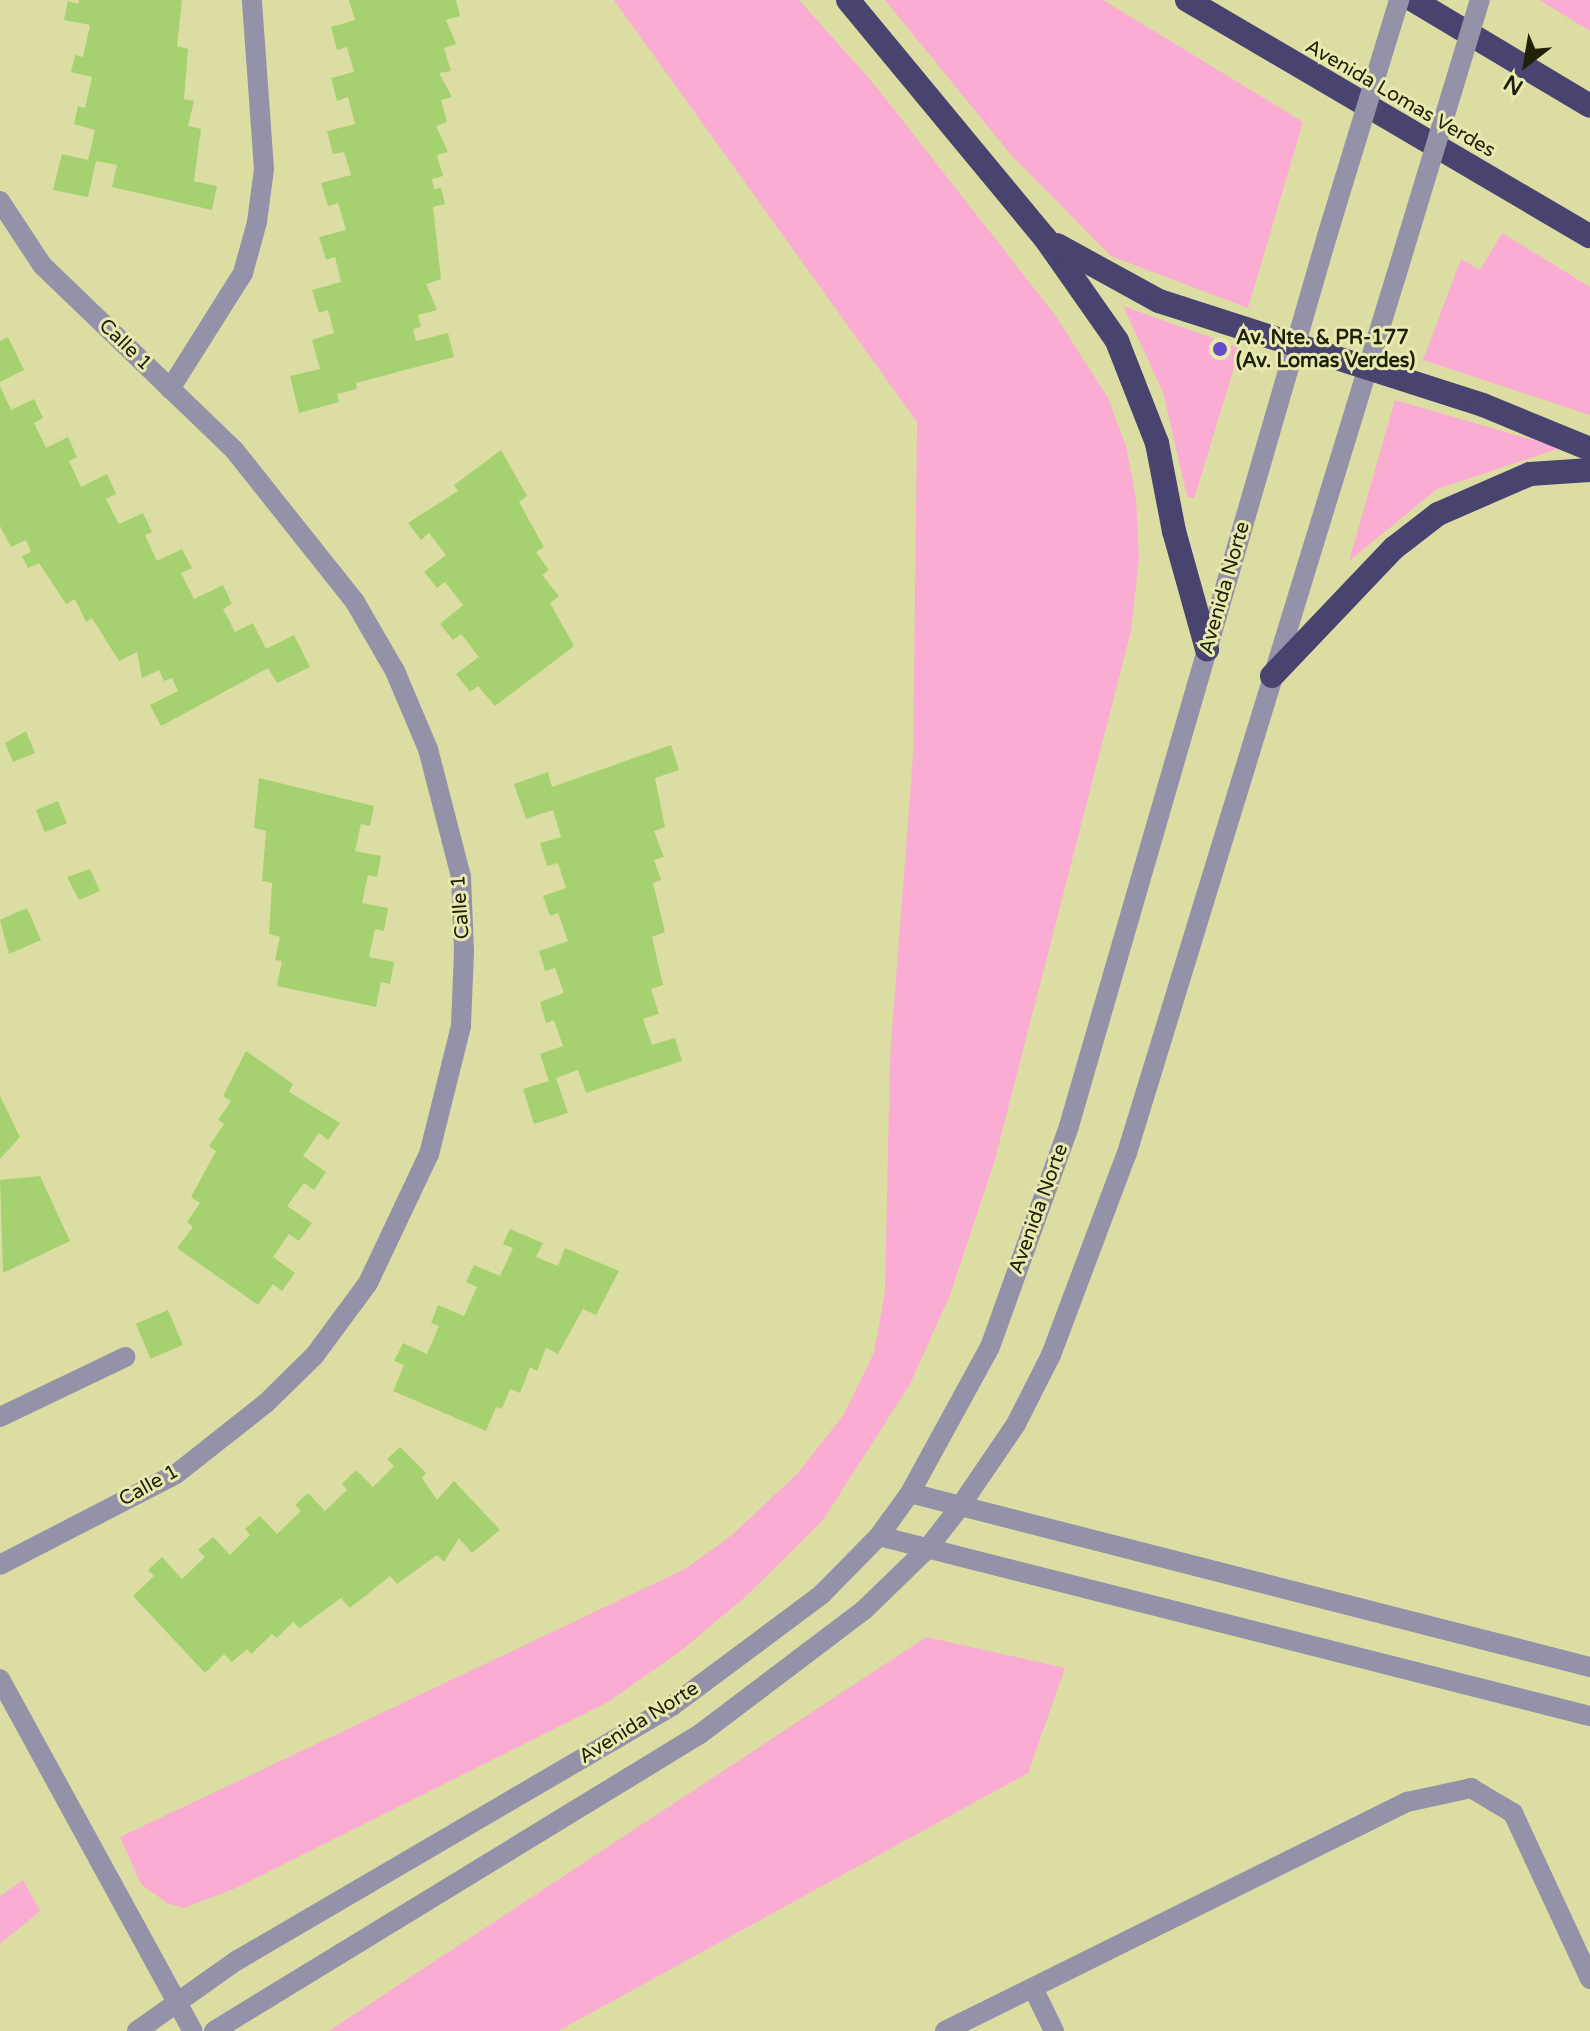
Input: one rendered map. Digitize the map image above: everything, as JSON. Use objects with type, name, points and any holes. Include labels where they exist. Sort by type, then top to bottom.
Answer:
[{"type":"highway","points":[[848,0],[1045,238],[1117,341],[1139,390],[1207,649]]},
{"type":"highway","name":"Avenida Lomas Verdes","points":[[1187,0],[1590,236]]},
{"type":"highway","points":[[1413,0],[1590,106]]},
{"type":"highway","points":[[1045,238],[1159,301],[1296,349],[1483,405],[1590,449]]},
{"type":"highway","points":[[1272,676],[1394,548],[1438,514],[1530,474],[1590,470]]},
{"type":"street","points":[[170,389],[243,273],[257,222],[264,169],[252,0]]},
{"type":"street","name":"Avenida Norte","points":[[137,2031],[236,1961],[672,1706],[812,1602],[879,1536],[910,1493],[990,1347],[1042,1202],[1399,0]]},
{"type":"street","name":"Avenida Norte","points":[[214,2031],[700,1734],[801,1663],[927,1549],[1016,1424],[1091,1256],[1171,1018],[1272,676],[1480,0]]},
{"type":"street","name":"Calle 1","points":[[0,201],[42,265],[235,451],[293,520],[355,602],[395,671],[432,761],[461,877],[461,1026],[429,1154],[406,1212],[368,1283],[315,1355],[266,1403],[176,1474],[0,1565]]},
{"type":"street","points":[[0,1417],[125,1357]]},
{"type":"street","points":[[910,1493],[1590,1667]]},
{"type":"street","points":[[879,1536],[1590,1716]]},
{"type":"street","points":[[0,1679],[193,2031]]},
{"type":"street","points":[[945,2031],[1407,1802],[1471,1788],[1513,1813],[1590,1979]]},
{"type":"street","points":[[1033,1988],[1054,2031]]},
{"type":"shaded area","points":[[614,0],[799,0],[874,84],[1055,315],[1108,398],[1126,446],[1136,498],[1139,558],[1131,631],[994,1163],[950,1295],[910,1384],[823,1520],[745,1597],[682,1650],[608,1702],[236,1888],[184,1908],[167,1903],[141,1884],[120,1837],[685,1569],[731,1536],[798,1473],[844,1414],[874,1353],[885,1291],[890,1057],[913,755],[917,422]]},
{"type":"shaded area","points":[[885,0],[1103,0],[1303,122],[1248,308],[1111,256],[1012,156]]},
{"type":"shaded area","points":[[1539,0],[1590,0],[1590,31]]},
{"type":"shaded area","points":[[1502,233],[1590,287],[1590,415],[1423,360],[1461,259],[1480,270]]},
{"type":"shaded area","points":[[1123,306],[1240,348],[1194,499],[1187,496],[1163,392]]},
{"type":"shaded area","points":[[1395,400],[1561,448],[1437,489],[1349,561]]},
{"type":"shaded area","points":[[926,1637],[1065,1668],[1028,1773],[558,2031],[329,2031]]},
{"type":"shaded area","points":[[23,1880],[40,1911],[0,1944],[0,1896]]},
{"type":"building","points":[[79,0],[182,0],[177,46],[188,49],[184,99],[194,101],[188,126],[201,129],[194,181],[217,186],[212,210],[112,187],[117,165],[96,161],[88,197],[53,190],[62,154],[88,160],[95,130],[74,124],[78,106],[85,108],[92,77],[71,72],[75,55],[83,57],[90,25],[64,20],[68,1],[78,4]]},
{"type":"building","points":[[349,0],[456,0],[460,16],[446,20],[456,44],[444,48],[451,71],[439,73],[452,97],[441,100],[447,122],[436,126],[448,152],[437,155],[443,176],[432,179],[434,189],[441,188],[445,204],[433,207],[441,279],[426,284],[437,310],[418,315],[421,327],[413,329],[416,341],[448,333],[454,357],[356,383],[357,389],[337,394],[339,402],[299,413],[290,376],[320,369],[312,340],[334,333],[328,310],[319,313],[312,290],[341,282],[335,257],[326,260],[319,237],[346,230],[338,203],[328,206],[321,183],[351,175],[344,152],[333,154],[327,131],[355,124],[348,97],[337,101],[331,78],[354,72],[347,47],[337,50],[331,27],[355,20]]},
{"type":"building","points":[[8,337],[24,370],[0,382],[0,341]]},
{"type":"building","points":[[0,386],[11,410],[34,399],[43,418],[34,423],[46,448],[68,437],[77,457],[69,461],[81,487],[107,474],[116,494],[106,499],[119,524],[143,513],[152,532],[145,535],[157,561],[182,549],[192,568],[181,573],[194,599],[223,585],[232,604],[223,609],[235,632],[253,623],[266,649],[294,635],[310,667],[277,683],[268,668],[161,726],[150,705],[178,691],[172,678],[164,681],[159,670],[142,678],[137,652],[119,661],[92,618],[86,622],[75,599],[66,604],[39,563],[28,568],[22,556],[31,552],[26,540],[11,547],[0,526]]},
{"type":"building","points":[[501,450],[527,496],[519,502],[544,547],[536,552],[549,570],[542,575],[559,596],[550,603],[574,646],[495,706],[478,686],[470,692],[456,674],[479,657],[461,634],[453,640],[440,624],[463,605],[445,582],[437,588],[424,572],[446,555],[429,533],[421,540],[408,523],[458,491],[454,485]]},
{"type":"building","points":[[26,731],[35,753],[13,762],[5,743]]},
{"type":"building","points":[[671,745],[679,770],[655,778],[665,827],[654,831],[664,857],[654,860],[661,880],[653,883],[665,932],[652,937],[663,985],[651,989],[659,1014],[643,1019],[652,1045],[675,1038],[682,1061],[586,1093],[578,1070],[556,1078],[568,1113],[534,1124],[523,1089],[549,1081],[540,1054],[563,1046],[554,1020],[546,1023],[540,1002],[564,993],[555,968],[545,971],[539,951],[568,941],[558,913],[550,916],[543,896],[566,888],[558,863],[547,866],[540,843],[561,837],[553,810],[526,819],[514,784],[548,772],[552,787]]},
{"type":"building","points":[[259,778],[374,806],[370,826],[361,824],[355,851],[381,856],[377,877],[368,875],[362,903],[388,908],[384,931],[375,929],[369,957],[394,962],[390,984],[381,982],[376,1007],[277,986],[282,961],[275,960],[280,937],[269,934],[272,883],[262,881],[266,831],[254,828]]},
{"type":"building","points":[[58,801],[67,823],[45,832],[36,810]]},
{"type":"building","points":[[90,869],[100,891],[79,900],[67,877]]},
{"type":"building","points":[[27,908],[41,940],[9,954],[0,920]]},
{"type":"building","points":[[246,1051],[293,1084],[289,1092],[340,1123],[328,1140],[319,1133],[303,1156],[326,1172],[314,1190],[304,1183],[287,1206],[312,1223],[299,1241],[289,1234],[273,1257],[295,1273],[282,1291],[273,1284],[258,1305],[177,1248],[193,1227],[187,1222],[200,1203],[191,1197],[216,1151],[209,1146],[224,1124],[218,1120],[231,1101],[223,1096]]},
{"type":"building","points":[[0,1096],[20,1137],[0,1159]]},
{"type":"building","points":[[40,1176],[70,1241],[3,1273],[0,1180]]},
{"type":"building","points":[[510,1229],[543,1243],[536,1257],[558,1266],[565,1248],[619,1271],[596,1315],[583,1309],[558,1354],[546,1348],[537,1371],[530,1367],[520,1393],[510,1389],[502,1409],[496,1407],[486,1431],[393,1391],[404,1365],[394,1361],[403,1343],[427,1354],[439,1326],[431,1323],[438,1305],[464,1316],[477,1287],[466,1282],[474,1265],[500,1276],[513,1248],[503,1244]]},
{"type":"building","points":[[168,1310],[183,1345],[151,1359],[136,1324]]},
{"type":"building","points":[[400,1447],[426,1473],[422,1478],[437,1500],[454,1481],[500,1530],[472,1553],[459,1538],[444,1562],[437,1555],[397,1584],[390,1576],[350,1608],[341,1598],[300,1628],[293,1622],[277,1638],[272,1634],[251,1654],[247,1649],[232,1662],[224,1654],[205,1673],[133,1596],[154,1576],[148,1570],[162,1557],[182,1579],[205,1557],[198,1550],[213,1537],[230,1555],[250,1535],[245,1529],[260,1516],[277,1534],[301,1511],[295,1505],[308,1493],[325,1511],[347,1490],[342,1484],[356,1470],[373,1487],[394,1466],[387,1459]]},
{"type":"place","name":"Av. Nte. & PR-177 (Av. Lomas Verdes)","points":[[1220,349]]}]
